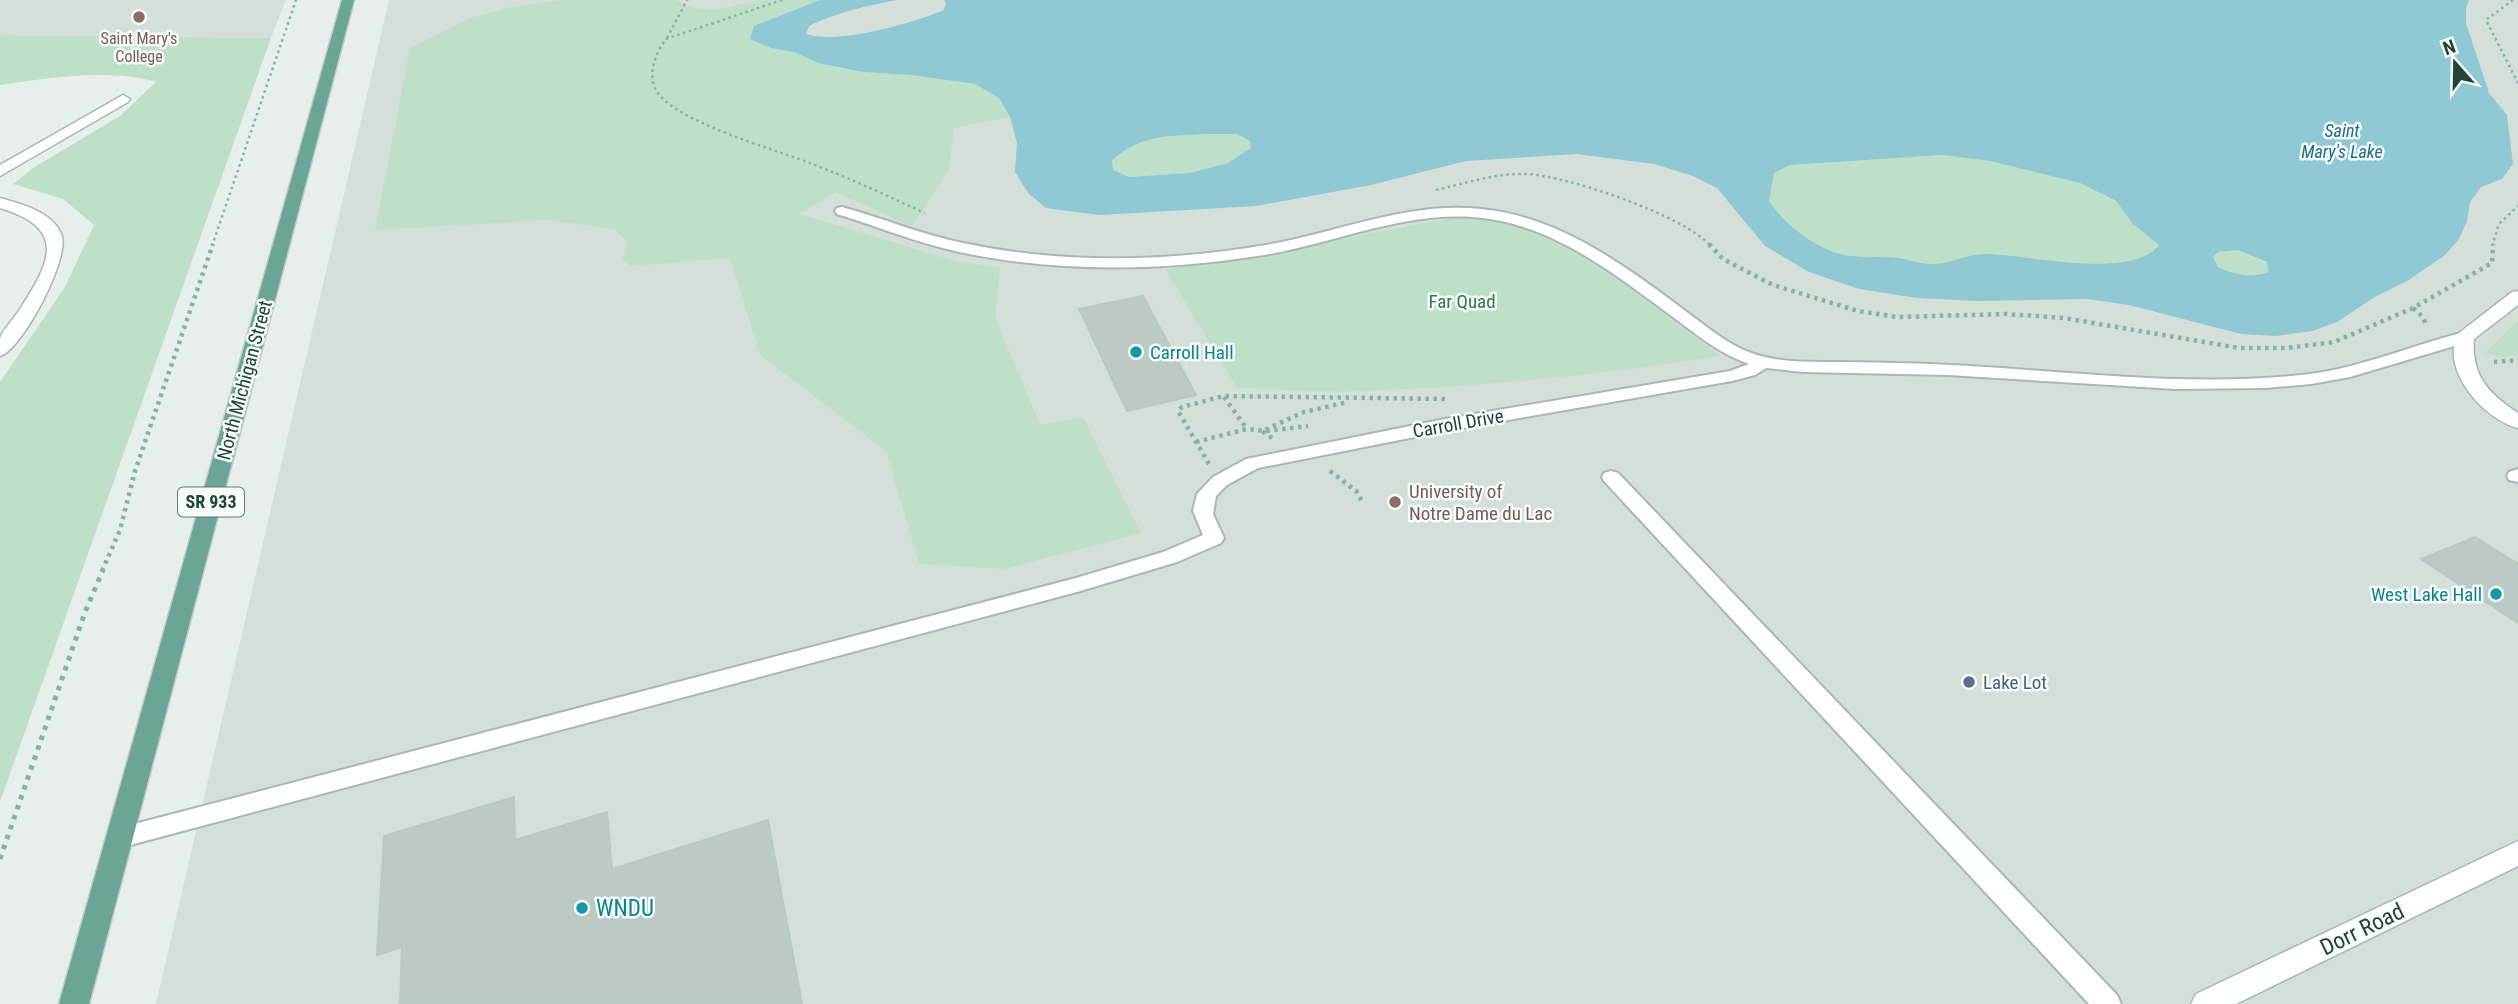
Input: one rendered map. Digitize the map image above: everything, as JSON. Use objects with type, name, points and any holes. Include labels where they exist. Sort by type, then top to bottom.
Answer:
[{"type":"main road","name":"North Michigan Street","points":[[74,1004],[348,0]]},
{"type":"street","points":[[0,171],[123,99]]},
{"type":"street","points":[[0,203],[28,212],[46,224],[54,237],[55,253],[40,290],[21,323],[0,349]]},
{"type":"street","points":[[2518,296],[2465,337],[2463,369],[2475,387],[2495,407],[2518,422]]},
{"type":"street","name":"Dorr Road","points":[[2206,1004],[2518,853]]},
{"type":"lane","points":[[842,211],[960,247],[1058,261],[1111,263],[1211,258],[1273,248],[1443,212],[1486,213],[1542,228],[1572,241],[1609,263],[1722,345],[1762,363],[1783,366],[1944,370],[2192,384],[2254,384],[2330,376],[2465,337]]},
{"type":"lane","name":"Carroll Drive","points":[[119,838],[1170,557],[1214,538],[1202,511],[1206,494],[1220,482],[1253,463],[1732,376],[1749,371],[1762,363]]},
{"type":"lane","points":[[1611,477],[2106,1004]]},
{"type":"path","points":[[0,859],[85,612],[120,530],[135,471],[296,0]]},
{"type":"path","points":[[666,39],[687,0]]},
{"type":"path","points":[[2513,0],[2486,20],[2518,83]]},
{"type":"path","points":[[2494,362],[2518,360]]},
{"type":"path","points":[[1220,482],[1178,411],[1182,407],[1224,396],[1448,399],[1461,402]]},
{"type":"path","points":[[1224,396],[1247,429]]},
{"type":"shaded area","name":"Saint Mary's College","points":[[0,0],[286,0],[271,38],[0,35]]},
{"type":"shaded area","name":"University of Notre Dame du Lac","points":[[389,0],[2518,0],[2518,1004],[156,1004]]},
{"type":"green space","points":[[562,0],[675,0],[687,6],[709,10],[765,0],[820,0],[792,10],[771,48],[794,52],[818,63],[863,72],[911,75],[975,84],[1000,98],[1010,117],[954,128],[949,169],[912,227],[836,192],[800,214],[959,262],[1000,268],[995,317],[1040,425],[1083,417],[1141,533],[1005,569],[919,564],[886,451],[760,355],[730,258],[631,266],[622,260],[627,243],[615,229],[547,220],[375,230],[410,48],[470,18],[512,7]]},
{"type":"green space","points":[[0,35],[271,38],[0,802],[0,382],[65,287],[94,225],[63,199],[13,184],[33,168],[120,116],[156,82],[99,75],[58,77],[0,85]]},
{"type":"green space","points":[[1237,134],[1250,141],[1251,148],[1228,163],[1190,173],[1129,177],[1113,170],[1112,160],[1134,145],[1169,136]]},
{"type":"green space","points":[[1942,155],[1990,161],[2080,183],[2116,202],[2133,224],[2159,245],[2146,255],[2127,261],[2104,263],[1989,254],[1932,264],[1900,258],[1848,255],[1831,251],[1805,236],[1769,201],[1774,173],[1790,165]]},
{"type":"green space","name":"Far Quad","points":[[1465,216],[1517,226],[1572,251],[1623,283],[1720,356],[1630,369],[1450,387],[1344,391],[1237,388],[1165,269],[1240,258]]},
{"type":"green space","points":[[2238,250],[2267,263],[2268,272],[2243,275],[2218,267],[2213,257],[2218,252]]},
{"type":"green space","points":[[2518,320],[2518,355],[2504,357],[2485,353]]},
{"type":"water","name":"Saint Mary's Lake","points":[[820,0],[897,0],[830,17],[809,26],[806,34],[836,37],[914,21],[944,10],[944,0],[2469,0],[2466,23],[2489,93],[2507,115],[2513,164],[2502,179],[2481,187],[2470,202],[2467,221],[2459,239],[2444,256],[2407,281],[2373,298],[2337,322],[2312,331],[2276,336],[2241,334],[2129,305],[2087,299],[1979,301],[1917,298],[1859,289],[1809,272],[1765,246],[1717,188],[1693,176],[1654,164],[1576,154],[1466,161],[1371,185],[1256,206],[1099,215],[1046,208],[1028,193],[1015,172],[1017,143],[1010,117],[999,98],[975,84],[911,75],[863,72],[818,63],[794,52],[771,48],[750,39],[754,26]],"holes":[[[1237,134],[1250,141],[1251,148],[1228,163],[1190,173],[1129,177],[1113,170],[1112,160],[1134,145],[1169,136]],[[1942,155],[1990,161],[2080,183],[2116,201],[2133,224],[2159,245],[2146,255],[2127,261],[2104,263],[1988,254],[1931,264],[1899,258],[1840,254],[1805,237],[1782,217],[1769,201],[1774,173],[1790,165]],[[2238,250],[2267,262],[2268,272],[2249,275],[2224,270],[2218,267],[2213,257],[2218,252]]]},
{"type":"building","name":"Carroll Hall","points":[[1143,296],[1196,395],[1127,411],[1079,309]]},
{"type":"building","name":"West Lake Hall","points":[[2475,537],[2518,564],[2518,623],[2421,559]]},
{"type":"building","name":"WNDU","points":[[514,797],[515,840],[607,812],[612,869],[768,820],[802,1004],[400,1004],[402,947],[377,955],[384,836]]},
{"type":"place","name":"Saint Mary's College","points":[[139,17]]},
{"type":"place","name":"Carroll Hall","points":[[1136,352]]},
{"type":"place","name":"University of Notre Dame du Lac","points":[[1395,502]]},
{"type":"place","name":"West Lake Hall","points":[[2496,594]]},
{"type":"place","name":"Lake Lot","points":[[1969,682]]},
{"type":"place","name":"WNDU","points":[[582,908]]}]
